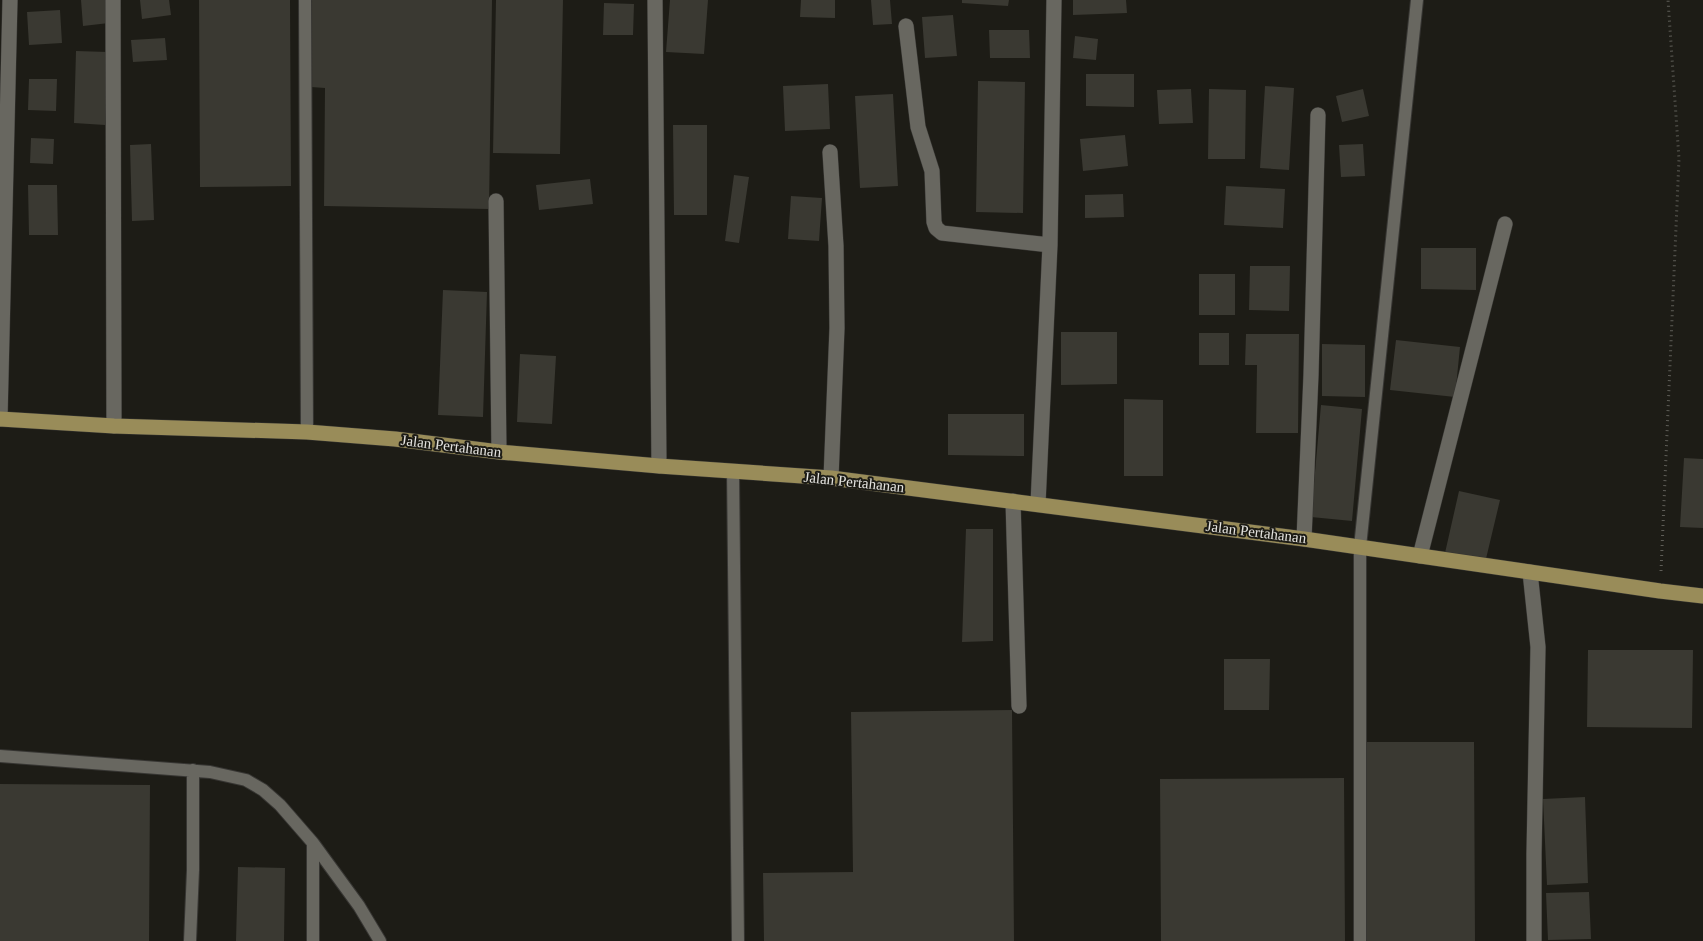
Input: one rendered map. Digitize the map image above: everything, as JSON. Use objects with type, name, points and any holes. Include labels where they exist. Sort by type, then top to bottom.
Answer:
[{"type":"main road","name":"Jalan Pertahanan","points":[[0,419],[114,426],[307,432],[395,439],[499,452],[831,478],[1304,538],[1660,592],[1703,596]]},
{"type":"street","points":[[0,419],[10,0]]},
{"type":"street","points":[[113,0],[114,426]]},
{"type":"street","points":[[655,0],[659,466]]},
{"type":"street","points":[[1038,504],[1050,245],[1054,0]]},
{"type":"street","points":[[906,26],[918,127],[932,171],[934,222],[936,228],[942,233],[1050,245]]},
{"type":"street","points":[[1304,538],[1311,375],[1318,115]]},
{"type":"street","points":[[830,152],[836,246],[837,318],[831,478]]},
{"type":"street","points":[[496,201],[499,452]]},
{"type":"street","points":[[1420,556],[1505,224]]},
{"type":"street","points":[[1013,501],[1019,706]]},
{"type":"street","points":[[1530,572],[1538,647],[1534,941]]},
{"type":"lane","points":[[305,0],[307,432]]},
{"type":"lane","points":[[1360,941],[1360,546],[1417,0]]},
{"type":"lane","points":[[733,471],[738,941]]},
{"type":"lane","points":[[0,756],[193,770],[230,775],[246,780],[263,790],[280,805],[314,844],[359,906],[380,941]]},
{"type":"lane","points":[[190,941],[193,870],[193,770]]},
{"type":"lane","points":[[313,941],[314,844]]},
{"type":"path","points":[[1660,592],[1679,159],[1668,0]]},
{"type":"building","points":[[81,0],[107,0],[109,23],[83,26]]},
{"type":"building","points":[[140,0],[169,0],[171,15],[142,19]]},
{"type":"building","points":[[199,0],[290,0],[291,186],[200,187]]},
{"type":"building","points":[[312,0],[492,0],[489,209],[324,206],[325,88],[311,87]]},
{"type":"building","points":[[496,0],[563,0],[560,154],[493,153]]},
{"type":"building","points":[[670,0],[708,0],[704,54],[666,52]]},
{"type":"building","points":[[801,0],[835,0],[835,18],[800,17]]},
{"type":"building","points":[[871,0],[890,0],[892,24],[873,25]]},
{"type":"building","points":[[962,0],[1009,0],[1008,6],[962,3]]},
{"type":"building","points":[[1073,0],[1126,0],[1127,13],[1073,15]]},
{"type":"building","points":[[604,3],[634,4],[633,35],[603,35]]},
{"type":"building","points":[[60,10],[62,43],[29,45],[27,12]]},
{"type":"building","points":[[953,15],[957,56],[925,58],[922,17]]},
{"type":"building","points":[[989,30],[1029,30],[1030,58],[990,58]]},
{"type":"building","points":[[1075,36],[1098,39],[1096,60],[1073,58]]},
{"type":"building","points":[[165,38],[167,60],[133,62],[131,40]]},
{"type":"building","points":[[76,51],[108,52],[105,125],[74,123]]},
{"type":"building","points":[[1086,74],[1134,74],[1134,107],[1086,106]]},
{"type":"building","points":[[29,79],[57,79],[56,111],[28,110]]},
{"type":"building","points":[[978,81],[1025,82],[1023,213],[976,212]]},
{"type":"building","points":[[828,84],[830,129],[785,131],[783,86]]},
{"type":"building","points":[[1265,86],[1294,88],[1289,170],[1260,168]]},
{"type":"building","points":[[1191,89],[1193,123],[1159,124],[1157,90]]},
{"type":"building","points":[[1209,89],[1246,90],[1245,159],[1208,159]]},
{"type":"building","points":[[1363,89],[1369,116],[1342,122],[1336,96]]},
{"type":"building","points":[[893,94],[898,186],[860,188],[855,96]]},
{"type":"building","points":[[673,125],[707,125],[707,215],[674,215]]},
{"type":"building","points":[[1125,135],[1128,166],[1083,171],[1080,139]]},
{"type":"building","points":[[31,138],[54,139],[53,164],[30,163]]},
{"type":"building","points":[[151,144],[154,220],[132,221],[130,145]]},
{"type":"building","points":[[1363,144],[1365,176],[1341,177],[1339,145]]},
{"type":"building","points":[[734,175],[749,177],[739,243],[725,241]]},
{"type":"building","points":[[590,179],[593,204],[539,210],[536,185]]},
{"type":"building","points":[[28,185],[57,185],[58,235],[29,235]]},
{"type":"building","points":[[1226,186],[1285,189],[1283,228],[1224,225]]},
{"type":"building","points":[[1123,194],[1124,217],[1085,218],[1085,195]]},
{"type":"building","points":[[791,196],[822,198],[819,241],[788,239]]},
{"type":"building","points":[[1421,248],[1476,248],[1476,290],[1421,289]]},
{"type":"building","points":[[1250,266],[1290,266],[1289,311],[1249,310]]},
{"type":"building","points":[[1199,274],[1235,274],[1235,315],[1199,315]]},
{"type":"building","points":[[443,290],[487,292],[483,417],[438,415]]},
{"type":"building","points":[[1061,332],[1117,332],[1117,384],[1061,385]]},
{"type":"building","points":[[1199,333],[1229,333],[1229,365],[1199,365]]},
{"type":"building","points":[[1246,334],[1299,334],[1298,433],[1256,433],[1257,365],[1245,365]]},
{"type":"building","points":[[1396,340],[1460,347],[1455,397],[1390,390]]},
{"type":"building","points":[[1322,344],[1365,345],[1365,397],[1322,396]]},
{"type":"building","points":[[520,354],[556,356],[552,424],[517,422]]},
{"type":"building","points":[[1124,399],[1163,400],[1163,476],[1124,476]]},
{"type":"building","points":[[1321,405],[1362,409],[1352,521],[1311,517]]},
{"type":"building","points":[[948,414],[1024,414],[1024,456],[948,455]]},
{"type":"building","points":[[1684,458],[1703,459],[1703,528],[1680,527]]},
{"type":"building","points":[[1459,491],[1500,500],[1485,563],[1445,553]]},
{"type":"building","points":[[966,529],[993,529],[993,641],[962,642]]},
{"type":"building","points":[[1588,650],[1693,650],[1692,728],[1587,727]]},
{"type":"building","points":[[1224,659],[1270,659],[1269,710],[1224,710]]},
{"type":"building","points":[[1012,710],[1014,941],[764,941],[763,873],[853,872],[851,712]]},
{"type":"building","points":[[1365,742],[1474,742],[1475,941],[1366,941]]},
{"type":"building","points":[[1344,778],[1345,941],[1161,941],[1160,779]]},
{"type":"building","points":[[0,784],[150,785],[149,941],[0,941]]},
{"type":"building","points":[[1585,797],[1588,883],[1547,885],[1543,799]]},
{"type":"building","points":[[238,867],[285,868],[284,941],[236,941]]},
{"type":"building","points":[[1589,892],[1591,939],[1548,940],[1546,893]]}]
